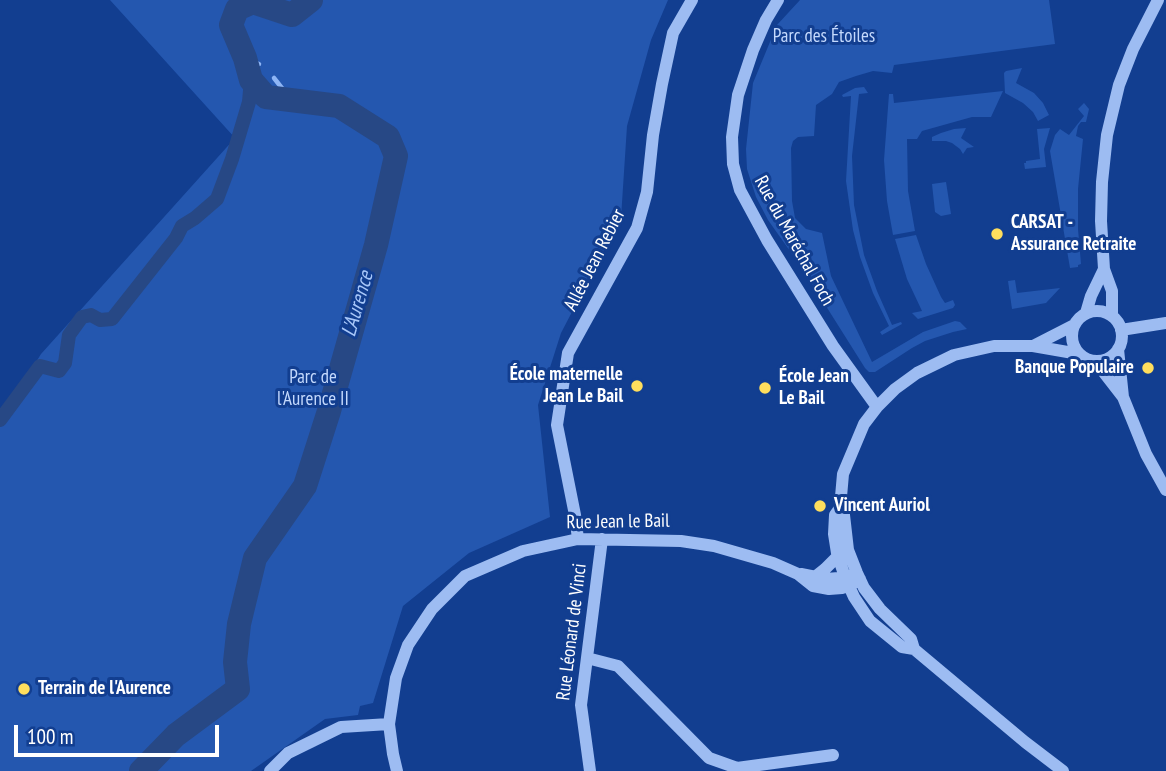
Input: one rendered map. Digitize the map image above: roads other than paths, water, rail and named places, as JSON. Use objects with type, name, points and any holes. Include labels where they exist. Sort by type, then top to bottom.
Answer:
[{"type":"street","name":"Allée Jean Rebier","points":[[578,539],[557,425],[568,353],[637,228],[647,192],[653,135],[673,33],[692,0]]},
{"type":"street","name":"Rue du Maréchal Foch","points":[[778,0],[766,19],[738,95],[732,137],[733,164],[740,190],[767,240],[833,346],[877,407]]},
{"type":"street","points":[[1112,316],[1112,291],[1104,269],[1101,221],[1107,135],[1119,85],[1133,49],[1158,0]]},
{"type":"street","points":[[1086,313],[1104,269]]},
{"type":"street","points":[[853,579],[837,557],[834,534],[843,474],[864,424],[895,389],[916,373],[954,355],[994,346],[1033,346],[1079,354],[1096,361],[1108,358],[1121,343],[1121,330],[1112,316],[1099,311],[1081,316],[1072,333],[1072,341],[1079,354]]},
{"type":"street","points":[[1121,330],[1166,323]]},
{"type":"street","points":[[1033,346],[1074,325]]},
{"type":"street","points":[[1118,349],[1123,397]]},
{"type":"street","points":[[1096,361],[1123,397],[1146,454],[1166,490]]},
{"type":"street","points":[[839,508],[844,516],[860,607],[870,621],[902,647],[914,649],[1063,771]]},
{"type":"street","name":"Rue Jean le Bail","points":[[397,771],[389,724],[396,678],[408,645],[432,609],[465,576],[523,551],[578,539],[681,541],[714,546],[750,556],[797,574],[813,586],[829,589],[853,579]]},
{"type":"street","name":"Rue Léonard de Vinci","points":[[590,771],[582,705],[602,539]]},
{"type":"street","points":[[815,577],[837,557]]},
{"type":"street","points":[[797,574],[826,579],[853,579]]},
{"type":"street","points":[[587,658],[618,666],[709,758],[737,768],[833,755]]},
{"type":"street","points":[[270,771],[288,753],[341,727],[389,724]]},
{"type":"waterway","name":"L'Aurence","points":[[141,771],[176,735],[238,689],[235,662],[239,624],[255,558],[305,486],[376,245],[396,156],[388,137],[339,106],[266,97],[251,80],[231,25],[237,9],[253,2],[292,15],[311,0]]},
{"type":"waterway","points":[[245,58],[259,64]]},
{"type":"waterway","points":[[274,78],[292,101]]},
{"type":"waterway","name":"L'Aurence","points":[[0,420],[40,366],[59,371],[65,363],[69,335],[82,317],[91,315],[100,320],[112,319],[176,238],[182,226],[217,199],[249,102],[251,80]]},
{"type":"place","name":"CARSAT - Assurance Retraite","points":[[997,234]]},
{"type":"place","name":"Banque Populaire","points":[[1148,368]]},
{"type":"place","name":"École maternelle Jean Le Bail","points":[[637,386]]},
{"type":"place","name":"École Jean Le Bail","points":[[765,388]]},
{"type":"place","name":"Vincent Auriol","points":[[820,506]]},
{"type":"place","name":"Terrain de l'Aurence","points":[[24,689]]},
{"type":"park label","name":"Parc des Étoiles","points":[[824,37]]},
{"type":"park label","name":"Parc de l'Aurence II","points":[[313,389]]}]
